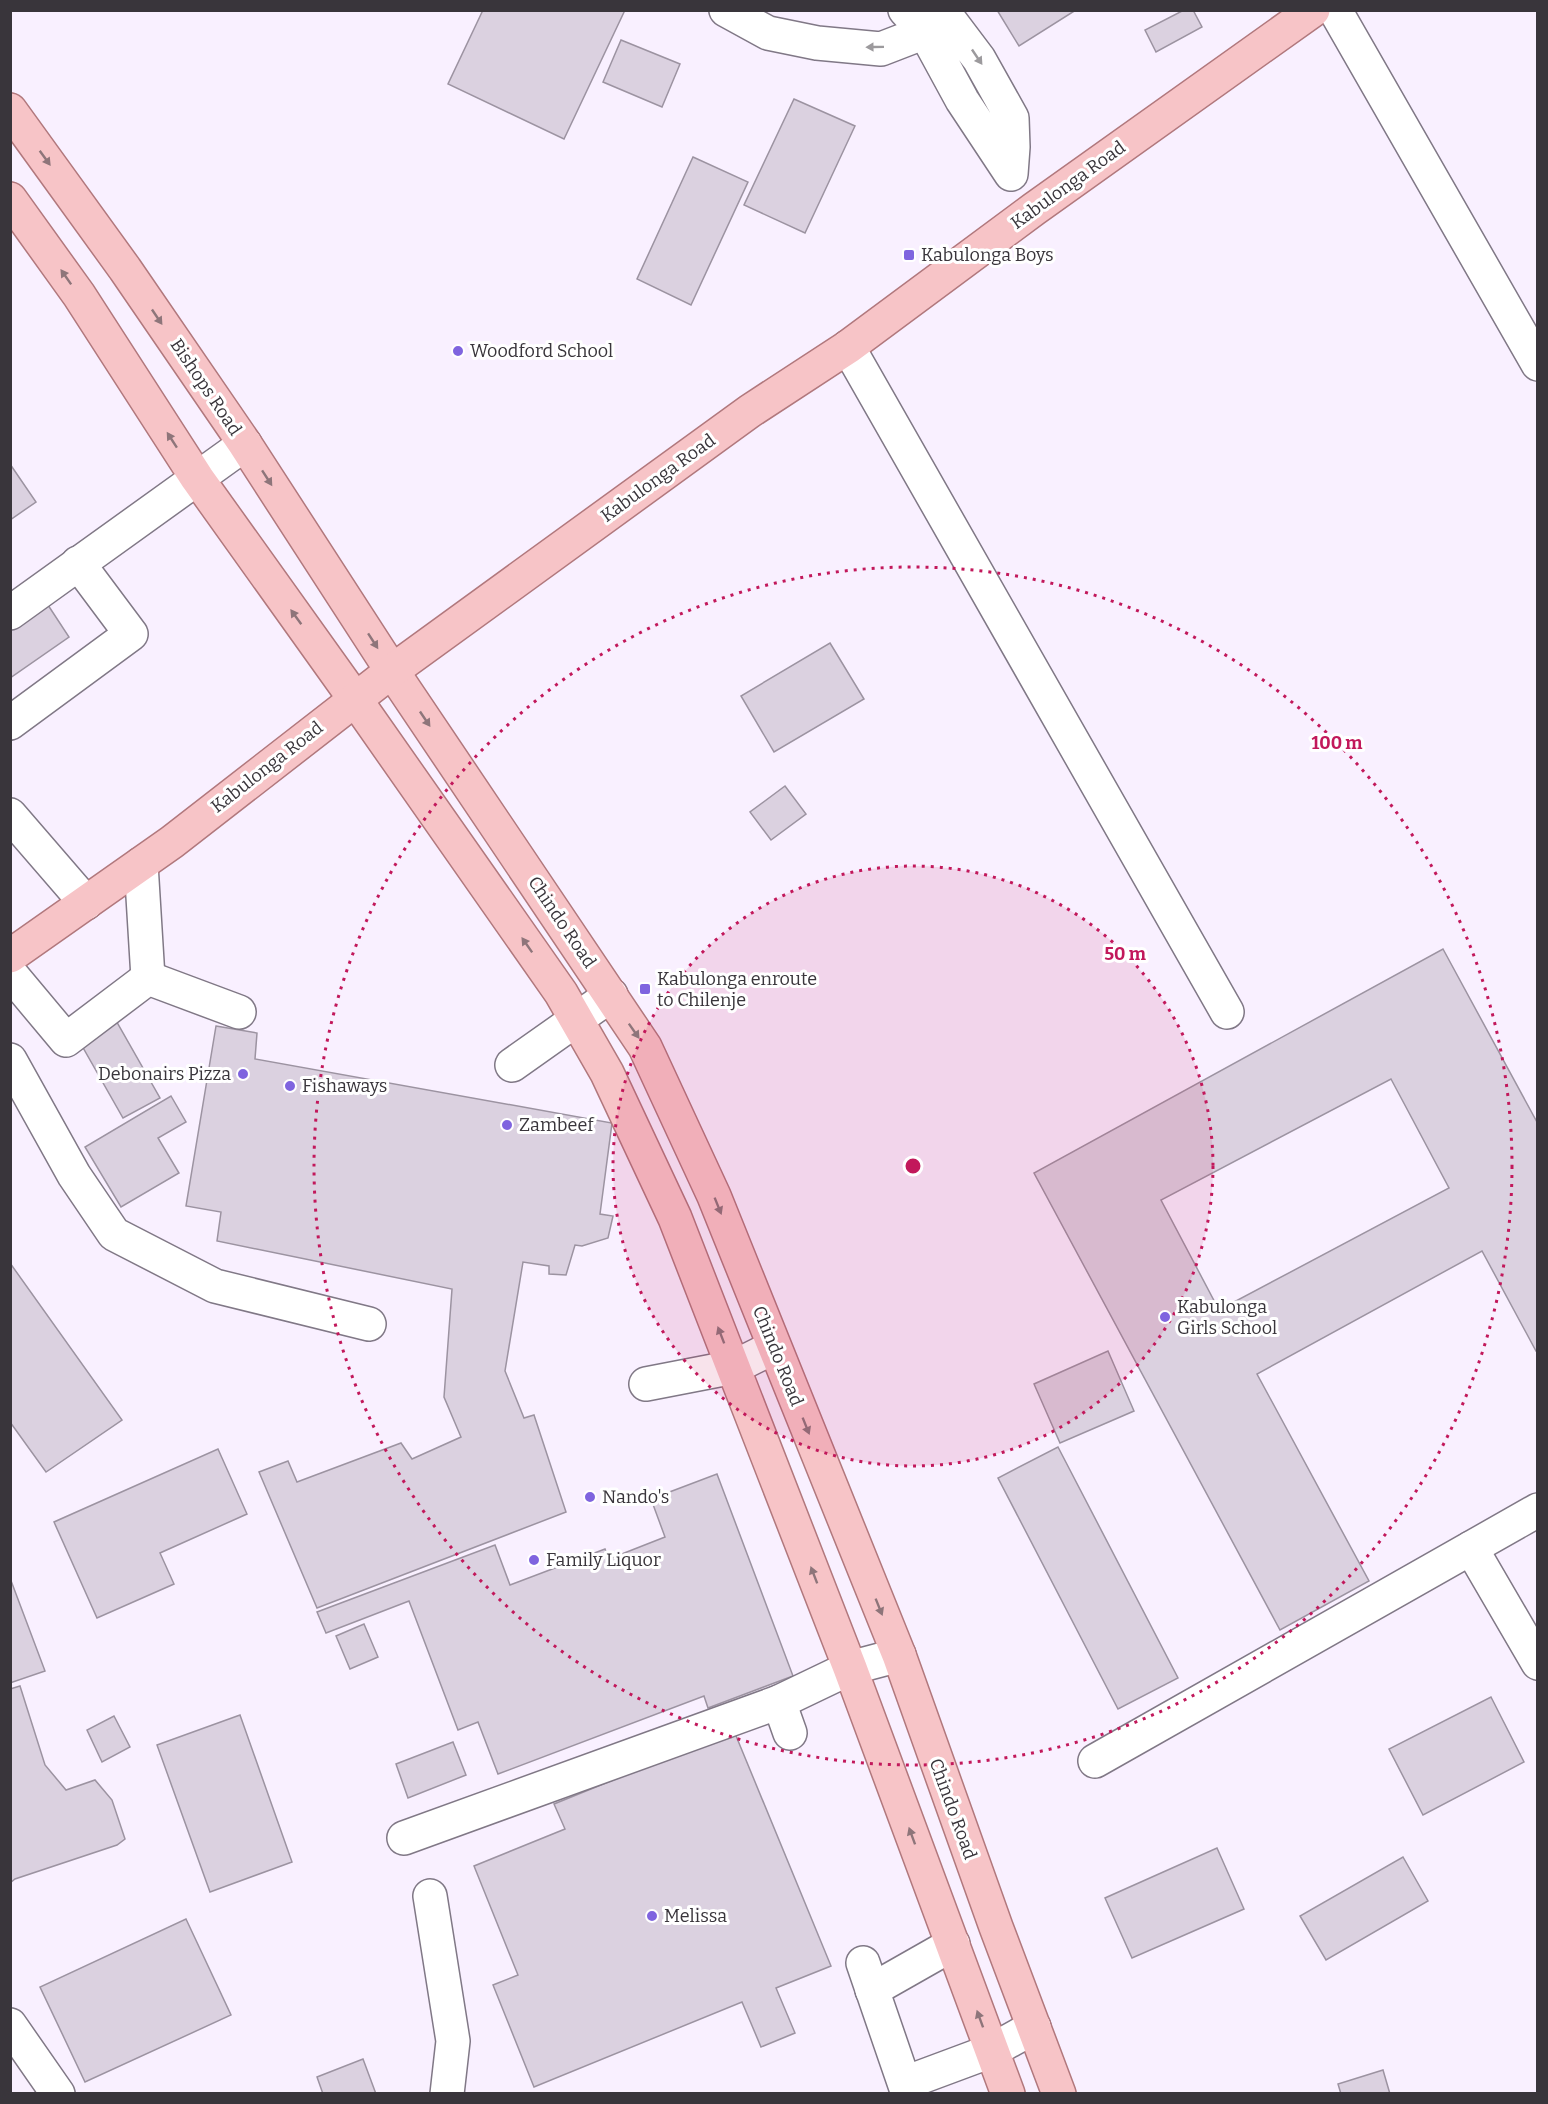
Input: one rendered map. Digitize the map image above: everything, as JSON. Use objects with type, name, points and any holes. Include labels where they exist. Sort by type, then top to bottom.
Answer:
[{"type":"main road","name":"Kabulonga Road","points":[[10,956],[172,842],[393,670],[750,411],[848,347],[1034,209],[1313,10]]},
{"type":"main road","name":"Bishops Road","points":[[10,110],[125,269],[245,444],[393,670]]},
{"type":"main road","points":[[10,199],[79,295],[197,478],[561,993],[607,1073],[675,1218],[734,1367],[850,1668],[1008,2094]]},
{"type":"main road","name":"Chindo Road","points":[[393,670],[645,1047],[660,1079],[714,1196],[899,1655],[996,1927],[1059,2094]]},
{"type":"street","points":[[726,10],[768,33],[817,43],[881,49],[929,17],[979,59],[1012,118],[1011,174],[1034,209]]},
{"type":"street","points":[[1335,10],[1538,364]]},
{"type":"street","points":[[848,347],[1227,1012]]},
{"type":"street","points":[[10,613],[245,444]]},
{"type":"street","points":[[10,723],[131,634],[78,563]]},
{"type":"street","points":[[10,815],[86,903]]},
{"type":"street","points":[[141,864],[148,978]]},
{"type":"street","points":[[10,973],[66,1040],[148,978]]},
{"type":"street","points":[[148,978],[239,1012]]},
{"type":"street","points":[[512,1065],[611,995]]},
{"type":"street","points":[[10,1060],[74,1175],[114,1234],[215,1286],[369,1324]]},
{"type":"street","points":[[646,1384],[734,1367],[774,1347]]},
{"type":"street","points":[[1095,1761],[1538,1510]]},
{"type":"street","points":[[1471,1548],[1538,1663]]},
{"type":"street","points":[[404,1838],[779,1702],[850,1668],[899,1655]]},
{"type":"street","points":[[779,1702],[790,1733]]},
{"type":"street","points":[[429,1896],[453,2041],[447,2094]]},
{"type":"street","points":[[952,1944],[868,1977],[907,2088],[991,2051],[1034,2027]]},
{"type":"street","points":[[10,2025],[58,2094]]},
{"type":"building","points":[[483,10],[625,10],[564,139],[448,84]]},
{"type":"building","points":[[997,10],[1076,10],[1019,46]]},
{"type":"building","points":[[1184,10],[1193,10],[1202,27],[1156,52],[1145,30]]},
{"type":"building","points":[[621,40],[680,64],[662,107],[603,82]]},
{"type":"building","points":[[794,99],[855,126],[805,233],[744,205]]},
{"type":"building","points":[[693,157],[748,182],[691,305],[637,279]]},
{"type":"building","points":[[10,464],[36,502],[10,520]]},
{"type":"building","points":[[46,602],[69,637],[10,678],[10,627]]},
{"type":"building","points":[[830,643],[864,699],[774,752],[741,696]]},
{"type":"building","points":[[785,786],[806,814],[771,840],[750,812]]},
{"type":"building","points":[[1443,949],[1538,1124],[1538,1350],[1536,1351],[1482,1251],[1257,1374],[1369,1581],[1280,1630],[1034,1173]],"holes":[[[1391,1079],[1449,1188],[1219,1310],[1161,1200]]]},
{"type":"building","points":[[110,1010],[160,1098],[123,1118],[73,1030]]},
{"type":"building","points":[[216,1026],[257,1033],[255,1059],[612,1123],[600,1214],[613,1216],[608,1238],[582,1246],[575,1245],[566,1275],[549,1274],[549,1266],[523,1262],[505,1371],[524,1418],[534,1415],[566,1512],[317,1608],[259,1472],[288,1461],[297,1482],[401,1443],[412,1459],[461,1437],[444,1397],[452,1289],[217,1241],[221,1212],[186,1206]]},
{"type":"building","points":[[171,1096],[186,1122],[158,1138],[179,1173],[121,1207],[85,1147]]},
{"type":"building","points":[[10,1263],[122,1420],[46,1472],[10,1422]]},
{"type":"building","points":[[1108,1351],[1134,1411],[1060,1443],[1034,1384]]},
{"type":"building","points":[[1058,1447],[1178,1678],[1118,1709],[998,1478]]},
{"type":"building","points":[[218,1449],[247,1514],[160,1553],[174,1584],[97,1618],[54,1522]]},
{"type":"building","points":[[717,1474],[793,1676],[708,1708],[704,1696],[498,1774],[478,1722],[458,1730],[409,1601],[326,1633],[317,1612],[495,1545],[510,1585],[605,1549],[609,1559],[665,1537],[651,1499]]},
{"type":"building","points":[[10,1578],[45,1671],[10,1683]]},
{"type":"building","points":[[364,1624],[378,1657],[350,1669],[336,1636]]},
{"type":"building","points":[[20,1686],[45,1765],[66,1790],[95,1780],[112,1800],[125,1839],[117,1845],[15,1879],[10,1883],[10,1689]]},
{"type":"building","points":[[1491,1697],[1524,1762],[1423,1815],[1389,1749]]},
{"type":"building","points":[[240,1715],[292,1862],[210,1892],[157,1745]]},
{"type":"building","points":[[114,1716],[130,1747],[102,1762],[87,1730]]},
{"type":"building","name":"Melissa","points":[[734,1731],[831,1966],[776,1988],[795,2033],[761,2047],[742,2002],[534,2087],[493,1985],[518,1975],[474,1866],[565,1829],[554,1804]]},
{"type":"building","points":[[453,1742],[466,1775],[408,1798],[396,1764]]},
{"type":"building","points":[[1217,1848],[1244,1909],[1132,1958],[1105,1898]]},
{"type":"building","points":[[1403,1857],[1428,1901],[1326,1960],[1300,1916]]},
{"type":"building","points":[[186,1919],[231,2015],[85,2082],[40,1987]]},
{"type":"building","points":[[363,2059],[376,2094],[323,2094],[317,2077]]},
{"type":"building","points":[[1383,2070],[1390,2094],[1341,2094],[1338,2084]]},
{"type":"place","name":"Kabulonga Boys","points":[[909,255]]},
{"type":"place","name":"Woodford School","points":[[458,351]]},
{"type":"place","name":"Kabulonga enroute to Chilenje","points":[[645,989]]},
{"type":"place","name":"Debonairs Pizza","points":[[243,1074]]},
{"type":"place","name":"Fishaways","points":[[290,1086]]},
{"type":"place","name":"Zambeef","points":[[507,1125]]},
{"type":"place","name":"Kabulonga Girls School","points":[[1165,1317]]},
{"type":"place","name":"Nando's","points":[[590,1497]]},
{"type":"place","name":"Family Liquor","points":[[534,1560]]},
{"type":"place","name":"Melissa","points":[[652,1916]]}]
